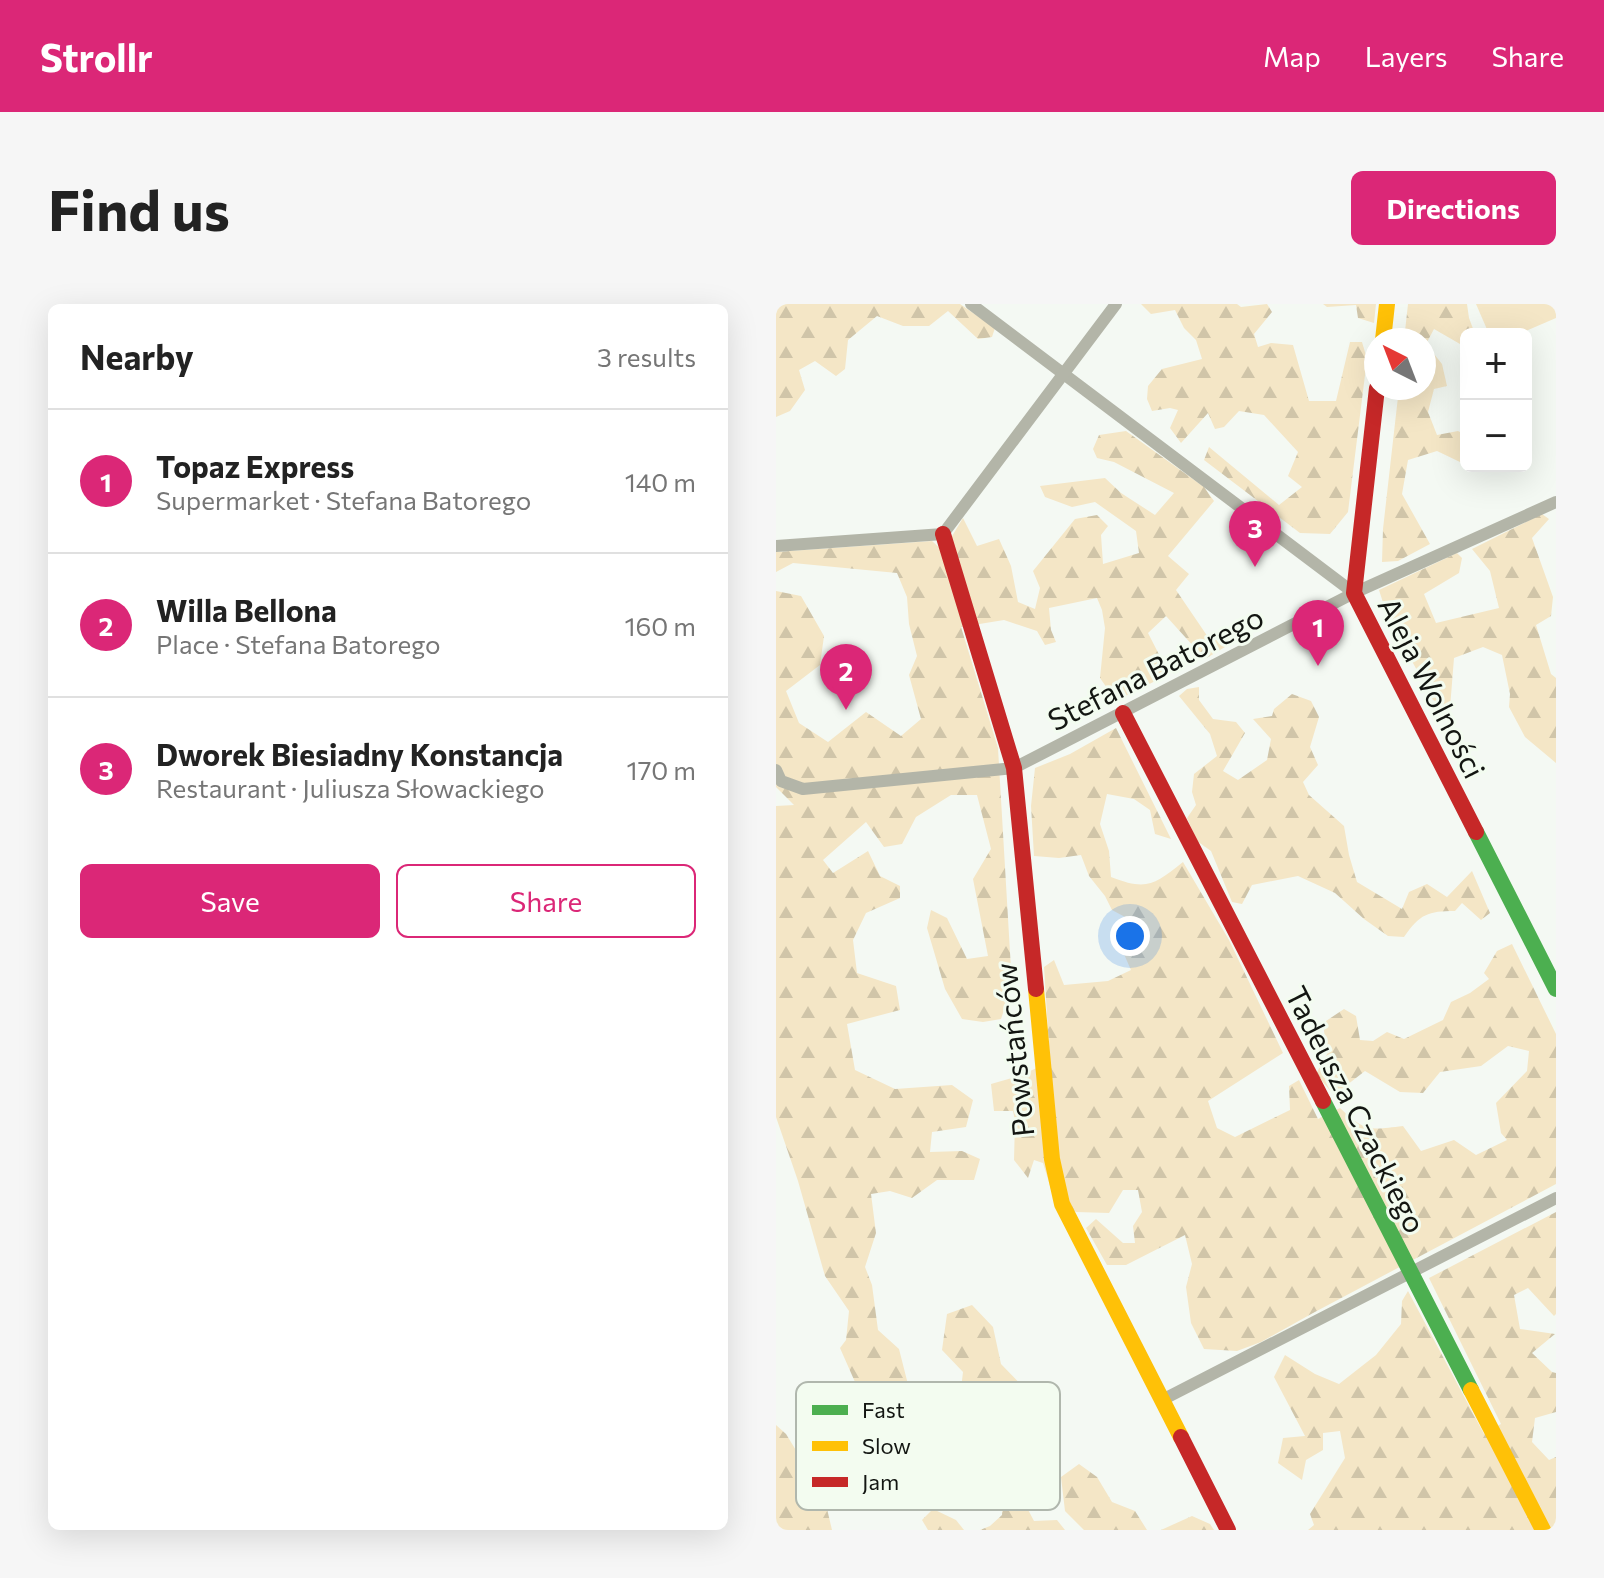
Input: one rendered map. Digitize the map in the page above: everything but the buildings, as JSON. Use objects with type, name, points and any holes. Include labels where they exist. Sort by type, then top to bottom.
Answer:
[{"type":"street","points":[[971,304],[1354,593]]},
{"type":"street","points":[[776,546],[943,534],[1116,304]]},
{"type":"street","points":[[1384,328],[1387,304]]},
{"type":"street","name":"Aleja Wolności","points":[[1376,400],[1354,593],[1556,989]]},
{"type":"street","name":"Stefana Batorego","points":[[776,770],[781,781],[803,789],[1014,768],[1354,593],[1556,502]]},
{"type":"street","name":"Powstańców","points":[[943,534],[1014,768],[1052,1159],[1062,1204],[1228,1530]]},
{"type":"street","name":"Tadeusza Czackiego","points":[[1123,713],[1543,1530]]},
{"type":"street","points":[[1162,1400],[1556,1198]]},
{"type":"green space","points":[[776,304],[960,304],[995,328],[992,337],[978,339],[948,311],[929,326],[903,326],[877,316],[848,340],[845,369],[836,376],[815,361],[799,370],[805,390],[790,411],[776,417]]},
{"type":"green space","points":[[1141,304],[1237,304],[1241,307],[1267,304],[1272,312],[1254,334],[1258,347],[1271,343],[1293,345],[1309,401],[1336,401],[1350,342],[1362,342],[1364,383],[1348,512],[1330,534],[1300,533],[1204,460],[1209,447],[1279,505],[1302,487],[1288,476],[1298,452],[1264,415],[1239,411],[1224,427],[1215,429],[1208,413],[1181,443],[1170,428],[1178,410],[1152,411],[1147,399],[1148,386],[1162,369],[1202,359],[1196,340],[1184,328],[1175,310],[1151,314]]},
{"type":"green space","points":[[1323,304],[1376,304],[1374,323],[1358,318],[1356,305],[1327,307]]},
{"type":"green space","points":[[1408,304],[1467,304],[1473,328],[1460,328],[1460,344],[1436,328],[1405,328]]},
{"type":"green space","points":[[1476,304],[1556,304],[1556,318],[1532,328],[1486,328]]},
{"type":"green space","points":[[1436,356],[1442,364],[1447,386],[1436,389]]},
{"type":"green space","points":[[1398,400],[1431,400],[1428,412],[1437,435],[1460,432],[1460,462],[1437,451],[1408,460],[1402,494],[1430,544],[1398,561],[1382,562]]},
{"type":"green space","points":[[1126,431],[1204,487],[1214,501],[1168,556],[1189,574],[1176,590],[1210,640],[1235,641],[1205,659],[1166,616],[1148,633],[1169,674],[1116,701],[1100,678],[1105,628],[1097,598],[1049,608],[1051,630],[1056,642],[1045,645],[1037,631],[1004,620],[961,627],[998,748],[1012,986],[1001,1019],[983,1022],[962,1019],[945,989],[927,928],[931,910],[947,918],[967,959],[988,956],[973,879],[991,849],[977,795],[951,795],[916,817],[902,844],[884,847],[866,822],[823,860],[833,873],[868,851],[880,876],[900,886],[900,898],[866,913],[853,940],[857,973],[896,986],[900,1010],[847,1024],[855,1070],[895,1089],[952,1085],[973,1100],[966,1127],[932,1132],[930,1152],[962,1151],[980,1159],[974,1180],[937,1180],[912,1198],[890,1191],[871,1194],[876,1233],[865,1267],[872,1285],[878,1330],[899,1349],[907,1382],[855,1382],[840,1348],[846,1340],[849,1311],[825,1276],[776,1117],[776,806],[794,805],[776,787],[776,591],[801,596],[824,636],[820,665],[786,691],[799,723],[828,742],[866,712],[901,736],[921,719],[909,675],[917,656],[909,624],[907,597],[897,573],[793,563],[776,572],[776,552],[932,541],[943,551],[963,518],[977,546],[999,539],[1011,566],[1018,602],[1035,609],[1040,588],[1033,571],[1075,519],[1097,515],[1108,526],[1101,535],[1103,564],[1139,553],[1136,531],[1095,502],[1072,507],[1045,497],[1040,486],[1105,478],[1121,493],[1155,515],[1174,493],[1114,462],[1097,458],[1093,449],[1099,435]]},
{"type":"green space","points":[[1542,514],[1549,519],[1532,538],[1553,597],[1551,616],[1536,625],[1551,674],[1556,678],[1556,763],[1525,737],[1509,707],[1510,694],[1502,655],[1483,647],[1454,658],[1450,708],[1433,700],[1387,615],[1379,590],[1457,553],[1462,558],[1459,573],[1424,594],[1436,623],[1499,608],[1490,571],[1472,549]]},
{"type":"green space","points":[[1199,687],[1199,700],[1213,719],[1236,722],[1245,733],[1223,771],[1238,780],[1267,760],[1271,739],[1253,719],[1272,716],[1274,709],[1292,694],[1311,701],[1319,717],[1310,747],[1318,765],[1303,782],[1309,795],[1344,826],[1357,882],[1402,909],[1409,892],[1427,884],[1447,897],[1472,871],[1490,913],[1481,920],[1462,903],[1455,911],[1425,915],[1404,937],[1388,936],[1335,893],[1298,876],[1252,885],[1242,904],[1232,902],[1211,851],[1197,841],[1187,818],[1196,805],[1192,792],[1194,774],[1217,756],[1210,734],[1179,696],[1187,689]]},
{"type":"green space","points":[[1116,728],[1171,839],[1155,834],[1150,810],[1134,799],[1107,794],[1100,824],[1109,851],[1111,877],[1133,884],[1150,883],[1183,862],[1229,940],[1283,1053],[1208,1101],[1217,1128],[1235,1137],[1290,1110],[1289,1086],[1299,1080],[1318,1119],[1340,1108],[1368,1128],[1403,1126],[1421,1151],[1454,1140],[1476,1155],[1507,1140],[1501,1133],[1496,1103],[1527,1071],[1529,1051],[1508,1046],[1481,1066],[1440,1072],[1423,1093],[1400,1092],[1365,1071],[1334,1095],[1316,1074],[1327,1054],[1323,1023],[1344,1009],[1356,1016],[1360,1040],[1373,1041],[1387,1032],[1404,1039],[1443,1020],[1451,1002],[1489,979],[1484,973],[1497,951],[1512,944],[1556,1034],[1556,1184],[1261,1342],[1237,1351],[1204,1349],[1191,1323],[1186,1287],[1192,1264],[1185,1235],[1126,1265],[1107,1265],[1086,1228],[1096,1219],[1123,1243],[1135,1243],[1133,1226],[1142,1212],[1138,1190],[1123,1190],[1109,1213],[1076,1212],[1051,1189],[1043,1163],[1034,1160],[1028,1178],[1014,1160],[1013,1111],[994,1111],[991,1084],[1050,1062],[1044,967],[1054,960],[1064,985],[1108,981],[1131,970],[1123,952],[1131,925],[1125,917],[1112,910],[1089,876],[1081,855],[1059,858],[1034,856],[1031,806],[1035,768],[1070,754]]},
{"type":"green space","points":[[1556,1212],[1556,1314],[1554,1316],[1528,1288],[1514,1295],[1520,1329],[1555,1334],[1532,1353],[1556,1373],[1556,1412],[1535,1418],[1532,1442],[1549,1460],[1556,1457],[1556,1530],[1308,1530],[1314,1525],[1310,1514],[1345,1458],[1340,1431],[1323,1433],[1323,1450],[1306,1460],[1302,1480],[1278,1463],[1283,1438],[1305,1436],[1274,1377],[1285,1355],[1315,1374],[1339,1384],[1376,1355],[1401,1324],[1402,1301],[1408,1291],[1484,1434],[1501,1424],[1429,1278]]},
{"type":"green space","points":[[972,1305],[993,1327],[1001,1364],[1018,1382],[962,1382],[963,1372],[942,1350],[947,1314]]},
{"type":"green space","points":[[776,1425],[796,1450],[796,1510],[827,1510],[832,1530],[776,1530]]},
{"type":"green space","points":[[1079,1464],[1097,1477],[1112,1502],[1135,1511],[1147,1530],[1084,1530],[1065,1511],[1061,1477]]},
{"type":"green space","points":[[935,1510],[956,1520],[964,1530],[928,1530],[922,1520]]},
{"type":"green space","points":[[1002,1510],[1028,1510],[1034,1521],[1057,1520],[1065,1530],[980,1530],[1002,1515]]},
{"type":"green space","points":[[1192,1516],[1210,1524],[1214,1530],[1161,1530]]},
{"type":"traffic: fast","points":[[1476,832],[1556,989]]},
{"type":"traffic: fast","points":[[1323,1101],[1471,1390]]},
{"type":"traffic: slow","points":[[1384,328],[1387,304]]},
{"type":"traffic: slow","points":[[1036,989],[1052,1159],[1062,1204],[1181,1437]]},
{"type":"traffic: slow","points":[[1471,1390],[1543,1530]]},
{"type":"traffic: jam","points":[[1376,400],[1354,593],[1476,832]]},
{"type":"traffic: jam","points":[[943,534],[1014,768],[1036,989]]},
{"type":"traffic: jam","points":[[1123,713],[1323,1101]]},
{"type":"traffic: jam","points":[[1181,1437],[1228,1530]]},
{"type":"place","name":"Dworek Biesiadny Konstancja","points":[[1255,567]]},
{"type":"place","name":"Topaz Express","points":[[1318,666]]},
{"type":"place","name":"Willa Bellona","points":[[846,710]]}]
